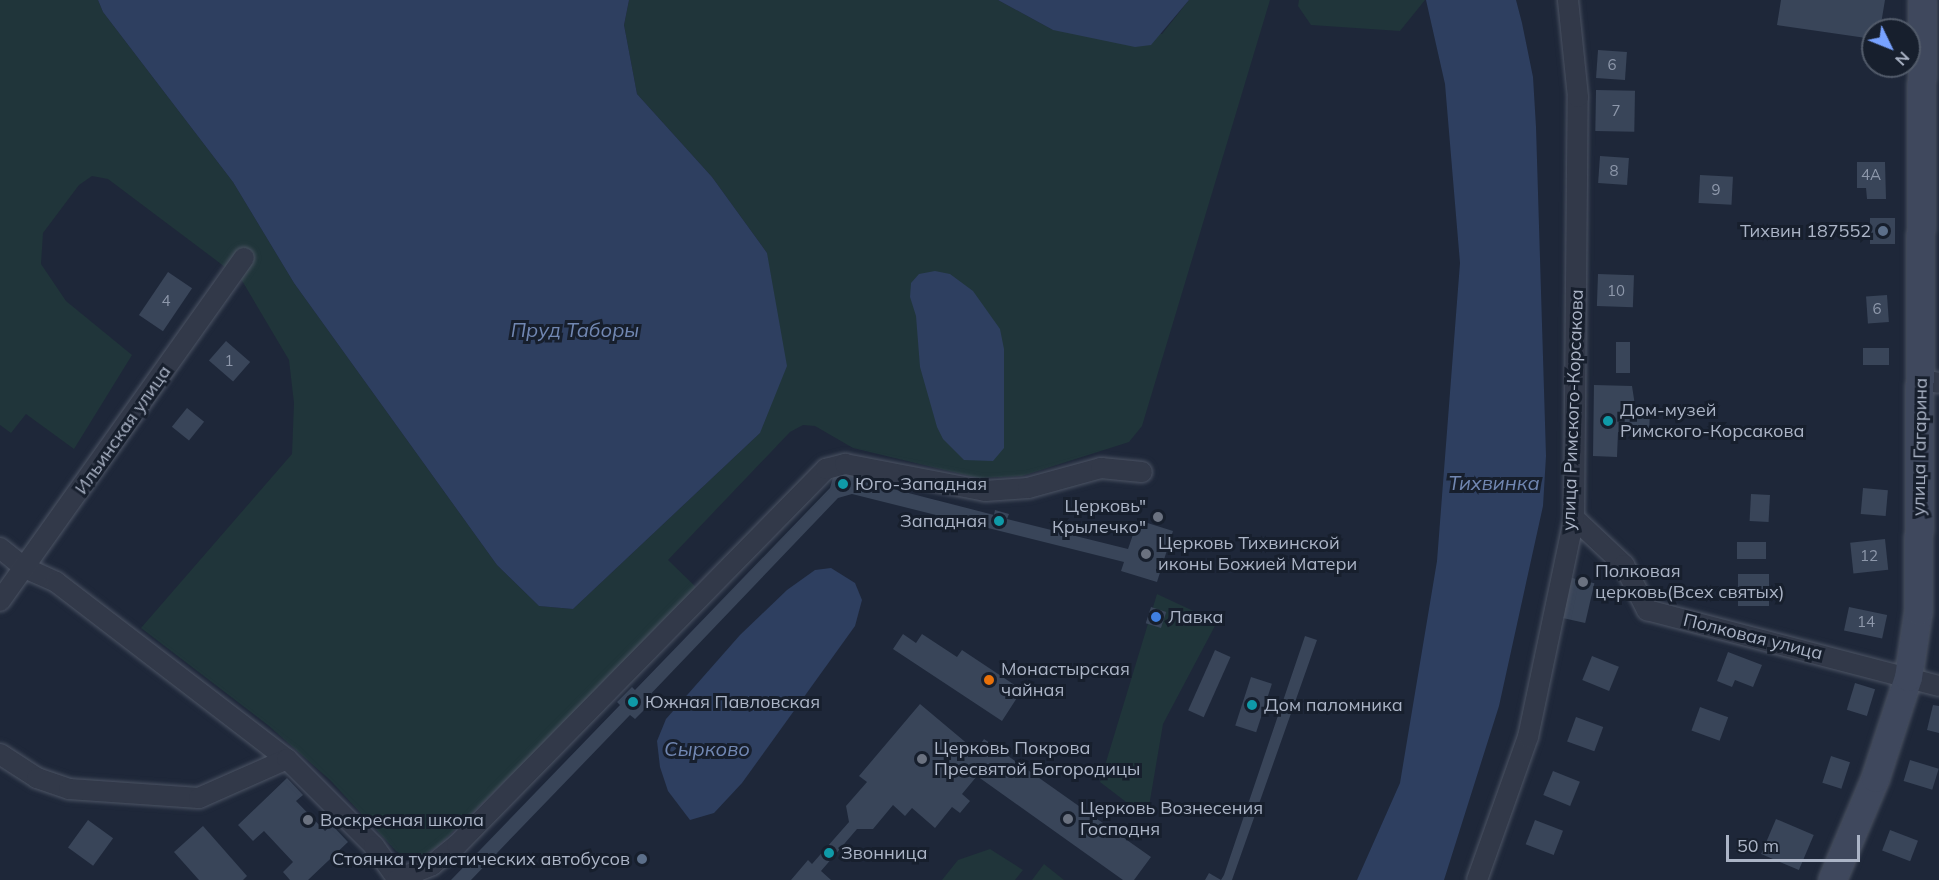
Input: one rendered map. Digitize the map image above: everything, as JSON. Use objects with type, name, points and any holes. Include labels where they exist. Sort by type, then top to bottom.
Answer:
[{"type":"street","name":"улица Римского-Корсакова","points":[[1477,880],[1528,737],[1574,518],[1578,98],[1568,0]]},
{"type":"street","name":"улица Гагарина","points":[[1832,880],[1875,778],[1908,677],[1918,611],[1930,381],[1930,186],[1922,0]]},
{"type":"street","name":"Ильинская улица","points":[[0,601],[244,258]]},
{"type":"street","points":[[0,548],[25,568],[56,582],[287,759],[374,846],[398,880],[432,865],[458,845],[826,469],[845,464],[985,491],[1028,488],[1101,468],[1142,472]]},
{"type":"street","name":"Полковая улица","points":[[1574,518],[1624,565],[1647,610],[1939,686]]},
{"type":"street","points":[[0,754],[37,778],[69,789],[199,798],[287,759]]},
{"type":"green space","points":[[0,0],[98,0],[103,12],[233,182],[294,283],[497,565],[539,606],[573,609],[760,433],[767,253],[712,177],[637,94],[624,25],[629,0],[998,0],[1053,30],[1162,34],[1189,0],[1270,0],[1142,426],[1129,442],[1022,476],[978,478],[853,448],[815,426],[803,425],[790,432],[668,560],[700,591],[437,847],[421,856],[408,858],[396,851],[330,780],[269,726],[141,628],[292,454],[294,403],[289,360],[241,279],[108,179],[92,176],[79,185],[43,233],[41,264],[66,301],[132,355],[74,449],[26,414],[11,433],[0,425]]},
{"type":"green space","points":[[1299,0],[1425,0],[1400,31],[1311,25],[1298,6]]},
{"type":"green space","points":[[1157,594],[1217,622],[1163,724],[1147,818],[1100,782]]},
{"type":"green space","points":[[990,849],[1023,870],[1015,880],[942,880],[958,860]]},
{"type":"green space","points":[[1044,864],[1064,880],[1032,880]]},
{"type":"water","name":"Пруд Таборы","points":[[98,0],[629,0],[624,25],[637,94],[712,177],[767,253],[787,366],[760,433],[573,609],[539,606],[497,565],[294,283],[233,182],[103,12]]},
{"type":"water","points":[[998,0],[1189,0],[1151,45],[1135,47],[1053,30]]},
{"type":"water","name":"Тихвинка","points":[[1426,0],[1516,0],[1522,23],[1533,77],[1536,127],[1546,456],[1543,506],[1499,706],[1444,880],[1357,880],[1400,783],[1437,561],[1460,263],[1445,84]]},
{"type":"water","points":[[935,271],[950,274],[973,291],[1000,329],[1004,349],[1004,448],[993,461],[964,460],[943,439],[937,427],[920,367],[916,316],[910,297],[911,283],[919,274]]},
{"type":"water","name":"Сырково","points":[[831,568],[855,583],[862,600],[855,626],[742,783],[714,813],[690,820],[668,791],[660,767],[657,741],[666,719],[740,635],[787,590],[815,570]]},
{"type":"building","points":[[1781,0],[1885,0],[1882,18],[1861,18],[1861,37],[1777,25]]},
{"type":"building","points":[[1598,50],[1627,52],[1625,80],[1596,78]]},
{"type":"building","points":[[1596,90],[1635,91],[1634,132],[1595,131]]},
{"type":"building","points":[[1600,156],[1629,158],[1627,185],[1598,183]]},
{"type":"building","points":[[1857,162],[1885,162],[1886,199],[1867,199],[1866,188],[1857,188]]},
{"type":"building","points":[[1700,175],[1733,177],[1731,205],[1699,203]]},
{"type":"building","points":[[1870,218],[1895,218],[1895,244],[1870,244]]},
{"type":"building","points":[[168,272],[192,288],[163,331],[139,315]]},
{"type":"building","points":[[1598,274],[1634,275],[1633,307],[1597,306]]},
{"type":"building","points":[[1887,295],[1889,322],[1868,323],[1866,296]]},
{"type":"building","points":[[226,341],[250,362],[233,382],[209,361]]},
{"type":"building","points":[[1616,342],[1630,342],[1630,373],[1616,373]]},
{"type":"building","points":[[1863,348],[1889,348],[1889,365],[1863,365]]},
{"type":"building","points":[[1594,385],[1632,386],[1636,412],[1650,413],[1649,433],[1618,432],[1617,457],[1593,456]]},
{"type":"building","points":[[187,408],[204,422],[189,440],[172,427]]},
{"type":"building","points":[[848,470],[858,480],[994,515],[995,510],[1009,514],[1007,519],[1128,549],[1138,520],[1173,531],[1157,582],[1121,571],[1124,562],[852,494],[838,498],[645,700],[650,704],[635,719],[630,715],[471,880],[451,880],[620,705],[617,702],[632,687],[635,690],[830,488],[834,474]]},
{"type":"building","points":[[1863,488],[1888,490],[1886,516],[1861,514]]},
{"type":"building","points":[[1751,494],[1770,495],[1769,522],[1750,521]]},
{"type":"building","points":[[1885,539],[1888,570],[1853,573],[1850,543]]},
{"type":"building","points":[[1737,542],[1766,542],[1766,559],[1737,559]]},
{"type":"building","points":[[1738,574],[1769,574],[1769,606],[1738,606]]},
{"type":"building","points":[[1572,578],[1594,583],[1585,623],[1563,618]]},
{"type":"building","name":"Лавка","points":[[1151,607],[1166,612],[1161,628],[1146,623]]},
{"type":"building","points":[[1849,607],[1887,615],[1882,639],[1844,630]]},
{"type":"building","points":[[903,634],[916,643],[922,634],[957,657],[962,650],[1022,690],[1002,721],[893,649]]},
{"type":"building","points":[[1305,636],[1317,640],[1232,880],[1221,880]]},
{"type":"building","points":[[1215,650],[1231,657],[1204,717],[1188,710]]},
{"type":"building","points":[[1728,652],[1762,665],[1753,687],[1735,680],[1732,687],[1717,681]]},
{"type":"building","points":[[1592,656],[1619,667],[1609,691],[1582,680]]},
{"type":"building","name":"Дом паломника","points":[[1251,677],[1272,684],[1256,732],[1235,726]]},
{"type":"building","points":[[1855,683],[1875,689],[1867,716],[1847,710]]},
{"type":"building","points":[[920,704],[976,751],[984,739],[1151,857],[1134,880],[1123,880],[977,776],[962,794],[970,801],[960,813],[952,807],[935,828],[912,808],[905,816],[893,805],[873,829],[857,829],[821,871],[831,880],[791,880],[808,860],[812,864],[849,822],[846,806],[867,782],[859,776]]},
{"type":"building","points":[[1933,705],[1939,706],[1939,733],[1927,730]]},
{"type":"building","points":[[1700,707],[1728,717],[1720,741],[1691,730]]},
{"type":"building","points":[[1576,717],[1603,727],[1594,751],[1567,741]]},
{"type":"building","points":[[1831,756],[1850,762],[1841,789],[1822,783]]},
{"type":"building","points":[[1910,760],[1939,769],[1932,790],[1904,781]]},
{"type":"building","points":[[1553,771],[1580,782],[1570,806],[1543,795]]},
{"type":"building","points":[[287,778],[303,795],[296,801],[325,831],[332,825],[348,842],[308,880],[290,880],[283,872],[293,862],[264,831],[253,841],[238,825]]},
{"type":"building","points":[[1776,819],[1814,835],[1799,870],[1761,854]]},
{"type":"building","points":[[88,820],[113,838],[93,866],[68,848]]},
{"type":"building","points":[[1535,820],[1563,831],[1554,855],[1526,844]]},
{"type":"building","points":[[203,826],[247,876],[243,880],[199,880],[174,852]]},
{"type":"building","points":[[1890,830],[1918,841],[1910,861],[1882,851]]},
{"type":"building","points":[[1209,873],[1221,880],[1205,880]]},
{"type":"place","name":"Тихвин 187552","points":[[1883,231]]},
{"type":"place","name":"Дом-музей Римского-Корсакова","points":[[1608,421]]},
{"type":"place","name":"Юго-Западная","points":[[843,484]]},
{"type":"place","name":"Церковь\" Крылечко\"","points":[[1158,517]]},
{"type":"place","name":"Западная","points":[[999,521]]},
{"type":"place","name":"Церковь Тихвинской иконы Божией Матери","points":[[1146,554]]},
{"type":"place","name":"Полковая церковь(Всех святых)","points":[[1583,582]]},
{"type":"place","name":"Лавка","points":[[1156,617]]},
{"type":"place","name":"Монастырская чайная","points":[[989,680]]},
{"type":"place","name":"Южная Павловская","points":[[633,702]]},
{"type":"place","name":"Дом паломника","points":[[1252,705]]},
{"type":"place","name":"Церковь Покрова Пресвятой Богородицы","points":[[922,759]]},
{"type":"place","name":"Церковь Вознесения Господня","points":[[1068,819]]},
{"type":"place","name":"Воскресная школа","points":[[308,820]]},
{"type":"place","name":"Звонница","points":[[829,853]]},
{"type":"place","name":"Стоянка туристических автобусов","points":[[642,859]]}]
